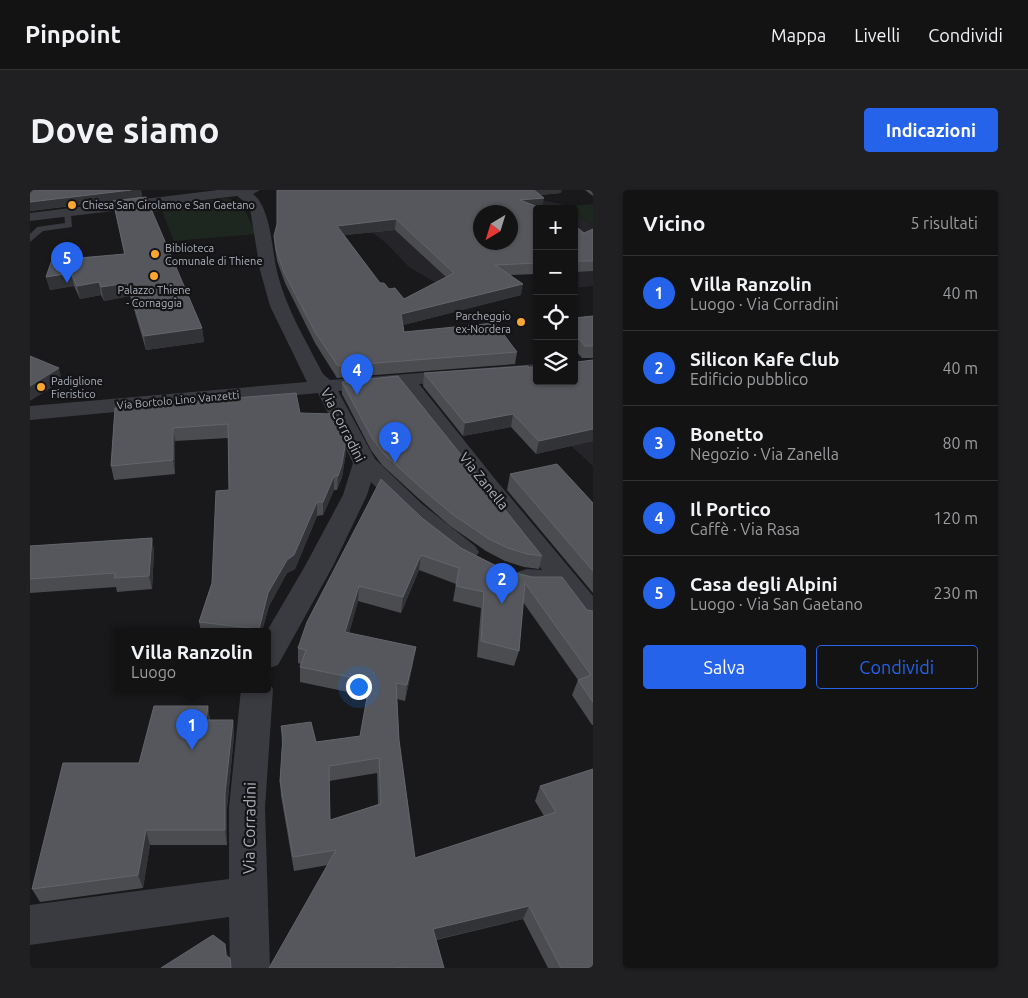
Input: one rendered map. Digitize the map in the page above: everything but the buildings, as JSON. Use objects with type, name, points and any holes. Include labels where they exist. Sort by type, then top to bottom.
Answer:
[{"type":"street","points":[[30,217],[68,214],[243,191]]},
{"type":"street","name":"Via Corradini","points":[[243,191],[257,208],[268,270],[279,306],[314,377],[326,386],[365,463],[354,495],[318,566],[271,651]]},
{"type":"street","name":"Via Bortolo Lino Vanzetti","points":[[30,413],[404,379],[533,370]]},
{"type":"street","name":"Via Zanella","points":[[404,379],[593,616]]},
{"type":"street","points":[[365,463],[413,510],[475,560],[521,579],[566,580]]},
{"type":"street","name":"Via Corradini","points":[[250,968],[247,808],[257,693]]},
{"type":"street","points":[[30,925],[248,895]]},
{"type":"lane","points":[[30,230],[69,224],[68,214]]},
{"type":"lane","points":[[30,239],[40,229]]},
{"type":"shaded area","points":[[227,198],[241,202],[256,234],[174,241],[162,211],[150,213],[147,207]]},
{"type":"shaded area","points":[[542,200],[564,205],[533,205],[533,274],[523,269],[441,286],[409,267],[385,242],[367,229],[473,211],[473,250],[518,250],[518,205],[512,205]]},
{"type":"shaded area","points":[[593,204],[593,227],[578,214],[578,205]]},
{"type":"shaded area","points":[[578,214],[593,227],[593,286],[578,288]]},
{"type":"shaded area","points":[[593,441],[593,466],[571,446]]},
{"type":"place","name":"Chiesa San Girolamo e San Gaetano","points":[[72,205]]},
{"type":"place","name":"Biblioteca Comunale di Thiene","points":[[155,254]]},
{"type":"place","name":"Palazzo Thiene - Cornaggia","points":[[154,276]]},
{"type":"place","name":"Casa degli Alpini","points":[[67,283]]},
{"type":"place","name":"Parcheggio ex-Nordera","points":[[521,322]]},
{"type":"place","name":"Padiglione Fieristico","points":[[41,387]]},
{"type":"place","name":"Il Portico","points":[[357,395]]},
{"type":"place","name":"Bonetto","points":[[395,463]]},
{"type":"place","name":"Silicon Kafe Club","points":[[502,604]]},
{"type":"place","name":"Villa Ranzolin","points":[[192,750]]}]
